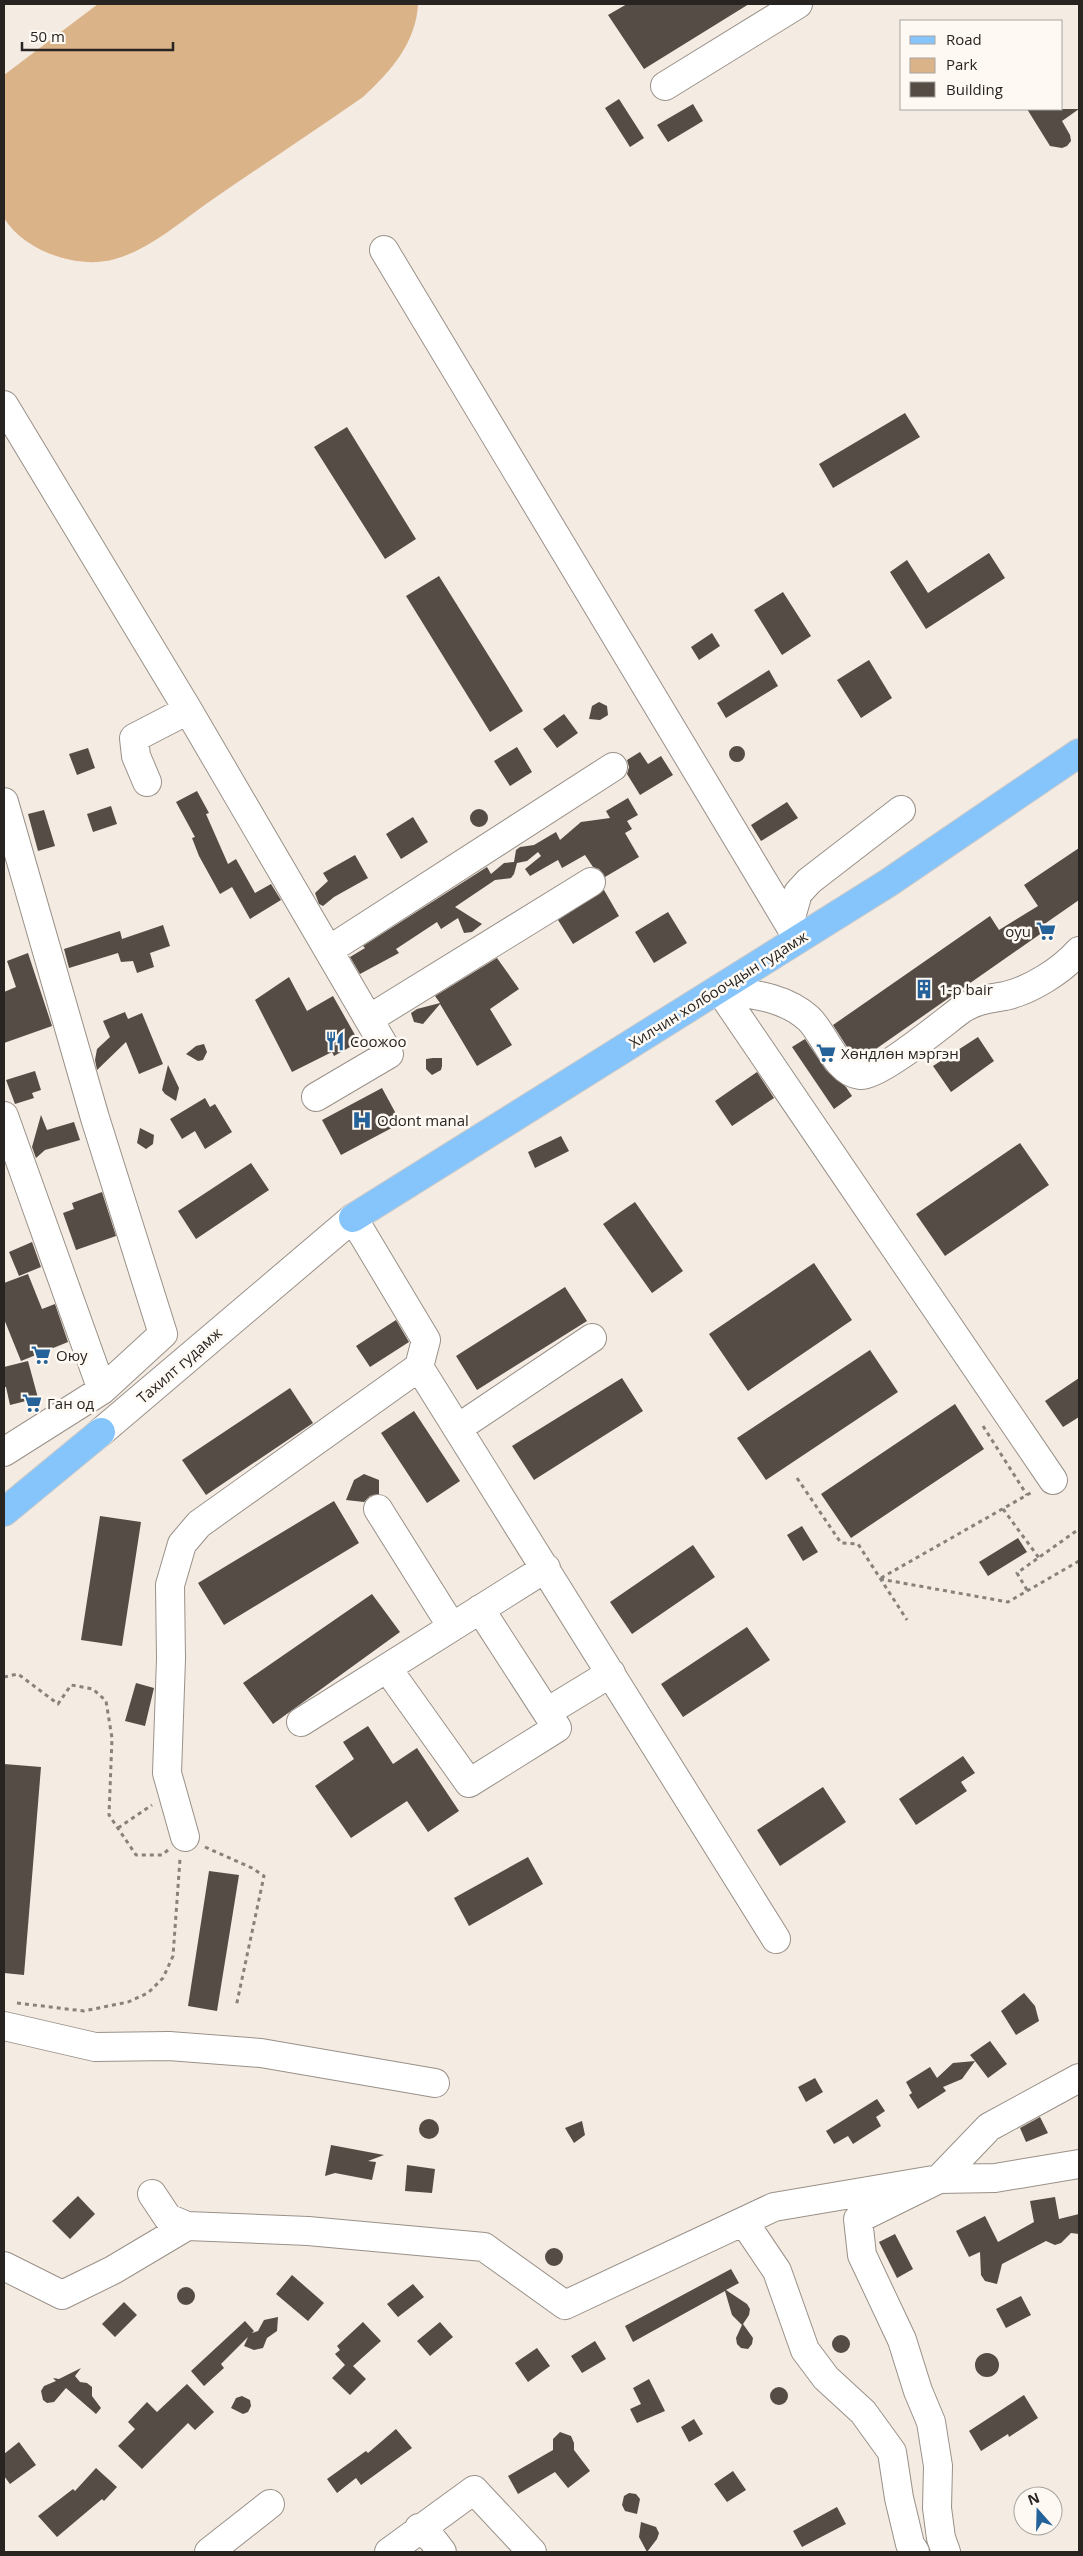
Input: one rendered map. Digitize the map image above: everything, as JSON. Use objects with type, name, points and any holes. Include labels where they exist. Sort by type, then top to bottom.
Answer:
[{"type":"main road","name":"Хилчин холбоочдын гудамж","points":[[353,1218],[719,989],[794,931],[888,883],[1079,753]]},
{"type":"main road","name":"Тахилт гудамж","points":[[4,1512],[101,1432]]},
{"type":"street","points":[[665,86],[798,4]]},
{"type":"street","points":[[384,250],[794,931]]},
{"type":"street","points":[[4,405],[188,710],[390,1054],[316,1097]]},
{"type":"street","points":[[147,782],[136,756],[134,738],[188,710]]},
{"type":"street","points":[[330,950],[613,767]]},
{"type":"street","points":[[4,802],[95,1118],[163,1334],[102,1390],[4,1452]]},
{"type":"street","points":[[794,931],[798,892],[809,881],[901,810]]},
{"type":"street","points":[[370,1019],[591,882]]},
{"type":"street","points":[[719,989],[754,994],[786,1003],[809,1018],[847,1070],[861,1076],[879,1070],[964,1008],[982,998],[1006,995],[1037,982],[1068,963],[1079,951]]},
{"type":"street","points":[[719,989],[1053,1480]]},
{"type":"street","points":[[4,1116],[102,1390]]},
{"type":"street","points":[[185,1837],[167,1773],[171,1659],[170,1586],[182,1544],[200,1524],[419,1367],[426,1340],[353,1218]]},
{"type":"street","name":"Тахилт гудамж","points":[[101,1432],[353,1218]]},
{"type":"street","points":[[458,1428],[592,1338]]},
{"type":"street","points":[[419,1367],[776,1939]]},
{"type":"street","points":[[378,1509],[452,1627]]},
{"type":"street","points":[[301,1722],[546,1568]]},
{"type":"street","points":[[387,1668],[469,1783],[557,1728],[480,1609]]},
{"type":"street","points":[[547,1712],[611,1674]]},
{"type":"street","points":[[8,2015],[95,2047],[169,2046],[261,2054],[435,2083]]},
{"type":"street","points":[[946,2552],[939,2523],[938,2466],[931,2422],[918,2391],[902,2340],[862,2255],[858,2219],[939,2180],[989,2127],[1079,2078]]},
{"type":"street","points":[[152,2194],[168,2218],[187,2226],[308,2230],[484,2247],[565,2305],[774,2207],[939,2180],[995,2178],[1079,2164]]},
{"type":"street","points":[[744,2222],[777,2270],[805,2350],[826,2378],[863,2412],[892,2452],[899,2498],[910,2544],[915,2552]]},
{"type":"street","points":[[4,2266],[62,2295],[113,2270],[187,2226]]},
{"type":"street","points":[[389,2552],[474,2490],[532,2552]]},
{"type":"street","points":[[209,2552],[270,2504]]},
{"type":"street","points":[[420,2528],[442,2552]]},
{"type":"path","points":[[983,1426],[1027,1495]]},
{"type":"path","points":[[797,1478],[841,1543],[858,1544],[907,1620]]},
{"type":"path","points":[[880,1579],[1053,1480]]},
{"type":"path","points":[[1003,1508],[1039,1558]]},
{"type":"path","points":[[1027,1590],[1017,1573],[1079,1529]]},
{"type":"path","points":[[880,1579],[1008,1602],[1079,1561]]},
{"type":"path","points":[[4,1677],[18,1674],[58,1704],[71,1685],[93,1689],[106,1701],[112,1738],[109,1815],[136,1855],[162,1855],[185,1837]]},
{"type":"path","points":[[118,1828],[171,1792]]},
{"type":"path","points":[[185,1837],[252,1868],[264,1876],[236,2007]]},
{"type":"path","points":[[8,2015],[55,2006],[84,2011],[128,2002],[148,1993],[162,1978],[172,1956],[180,1863],[185,1837]]},
{"type":"green space","points":[[98,4],[418,4],[413,31],[407,44],[383,77],[363,97],[151,243],[115,259],[85,262],[69,260],[38,248],[13,230],[4,218],[4,75]]},
{"type":"building","points":[[627,4],[749,4],[644,69],[608,15]]},
{"type":"building","points":[[619,99],[644,138],[630,147],[605,108]]},
{"type":"building","points":[[693,104],[703,121],[668,142],[657,125]]},
{"type":"building","points":[[1079,109],[1062,121],[1070,135],[1071,141],[1062,148],[1050,146],[1028,110]]},
{"type":"building","points":[[905,413],[920,437],[833,488],[819,464]]},
{"type":"building","points":[[347,427],[416,539],[385,559],[314,447]]},
{"type":"building","points":[[989,553],[1005,578],[926,629],[890,572],[907,560],[928,593]]},
{"type":"building","points":[[439,576],[523,711],[490,732],[406,596]]},
{"type":"building","points":[[783,592],[811,636],[782,655],[754,610]]},
{"type":"building","points":[[712,633],[720,646],[699,660],[691,647]]},
{"type":"building","points":[[869,660],[892,698],[861,718],[837,680]]},
{"type":"building","points":[[769,670],[778,686],[726,718],[717,703]]},
{"type":"building","points":[[599,702],[607,706],[608,715],[600,720],[589,719],[592,706]]},
{"type":"building","points":[[564,714],[578,733],[557,748],[543,729]]},
{"type":"building","points":[[737,746],[743,748],[745,754],[743,760],[737,762],[731,760],[729,754],[731,748]]},
{"type":"building","points":[[517,747],[532,772],[510,786],[494,761]]},
{"type":"building","points":[[88,748],[95,768],[77,775],[69,754]]},
{"type":"building","points":[[640,752],[648,764],[661,756],[673,775],[640,795],[627,774],[629,767],[627,760]]},
{"type":"building","points":[[197,791],[209,813],[206,814],[228,864],[236,859],[255,893],[271,884],[281,900],[250,919],[232,887],[220,894],[199,856],[192,838],[195,837],[176,802]]},
{"type":"building","points":[[628,798],[638,815],[627,821],[632,829],[625,833],[639,857],[605,877],[599,869],[593,867],[585,855],[562,868],[558,860],[530,876],[525,869],[541,856],[538,852],[527,861],[517,863],[511,878],[495,880],[455,907],[482,924],[472,932],[464,933],[458,918],[441,929],[437,922],[396,949],[399,953],[360,974],[350,957],[365,948],[363,946],[487,867],[491,874],[504,863],[514,862],[516,850],[520,847],[534,845],[556,832],[560,840],[581,822],[610,818],[606,811]]},
{"type":"building","points":[[787,802],[798,818],[761,841],[751,825]]},
{"type":"building","points":[[111,806],[117,824],[93,832],[87,814]]},
{"type":"building","points":[[475,809],[483,809],[488,814],[486,825],[475,827],[470,822],[470,814]]},
{"type":"building","points":[[44,810],[55,846],[38,851],[28,814]]},
{"type":"building","points":[[413,817],[428,842],[401,859],[386,834]]},
{"type":"building","name":"1-p bair","points":[[1079,848],[1079,900],[1043,925],[1046,930],[863,1058],[858,1058],[849,1050],[833,1025],[990,916],[999,930],[1038,906],[1024,885]]},
{"type":"building","points":[[355,855],[368,878],[334,897],[323,906],[319,904],[315,893],[328,881],[323,873]]},
{"type":"building","points":[[604,890],[619,916],[573,944],[558,920]]},
{"type":"building","points":[[668,912],[687,943],[654,963],[635,932]]},
{"type":"building","points":[[163,925],[170,946],[150,953],[154,967],[137,973],[133,961],[121,962],[118,953],[69,968],[64,949],[120,931],[122,939]]},
{"type":"building","points":[[28,953],[52,1026],[4,1043],[4,992],[16,987],[7,961]]},
{"type":"building","points":[[497,958],[519,989],[490,1009],[512,1045],[477,1066],[440,1004],[423,1024],[414,1022],[411,1013],[417,1009],[440,1003],[435,996]]},
{"type":"building","points":[[289,977],[307,1011],[333,996],[359,1042],[334,1056],[332,1052],[292,1072],[255,1000]]},
{"type":"building","points":[[125,1012],[128,1019],[142,1013],[163,1064],[139,1074],[126,1042],[97,1070],[95,1060],[97,1049],[110,1037],[103,1021]]},
{"type":"building","points":[[978,1037],[994,1061],[951,1092],[933,1066]]},
{"type":"building","points":[[805,1039],[826,1070],[846,1087],[852,1096],[834,1109],[792,1047]]},
{"type":"building","points":[[204,1044],[207,1052],[203,1060],[198,1061],[186,1054],[196,1046]]},
{"type":"building","points":[[442,1058],[442,1066],[441,1070],[432,1075],[426,1069],[426,1059]]},
{"type":"building","points":[[168,1065],[179,1088],[176,1101],[162,1090]]},
{"type":"building","points":[[35,1071],[41,1090],[32,1093],[34,1098],[15,1104],[6,1080]]},
{"type":"building","points":[[757,1072],[774,1098],[732,1126],[715,1101]]},
{"type":"building","points":[[382,1088],[401,1123],[341,1155],[322,1120]]},
{"type":"building","points":[[205,1098],[210,1107],[215,1104],[232,1132],[205,1149],[195,1131],[182,1139],[170,1119]]},
{"type":"building","points":[[41,1115],[47,1130],[74,1122],[80,1140],[45,1150],[36,1158],[32,1147]]},
{"type":"building","points":[[140,1128],[154,1135],[153,1144],[146,1149],[137,1143]]},
{"type":"building","points":[[561,1136],[569,1151],[535,1168],[528,1152]]},
{"type":"building","points":[[1020,1143],[1049,1185],[945,1256],[916,1214]]},
{"type":"building","points":[[251,1163],[269,1190],[196,1239],[178,1211]]},
{"type":"building","points":[[102,1192],[116,1236],[76,1250],[63,1213],[74,1209],[72,1203]]},
{"type":"building","points":[[635,1202],[683,1271],[652,1293],[603,1224]]},
{"type":"building","points":[[32,1242],[41,1267],[19,1276],[9,1252]]},
{"type":"building","points":[[814,1263],[852,1320],[748,1391],[709,1334]]},
{"type":"building","points":[[28,1274],[42,1309],[55,1304],[68,1342],[21,1361],[4,1319],[4,1283]]},
{"type":"building","points":[[565,1287],[587,1321],[477,1390],[456,1356]]},
{"type":"building","points":[[396,1320],[409,1342],[370,1367],[356,1346]]},
{"type":"building","points":[[870,1350],[898,1392],[766,1480],[737,1438]]},
{"type":"building","points":[[28,1361],[38,1398],[10,1405],[6,1387],[4,1387],[4,1367]]},
{"type":"building","points":[[622,1378],[643,1411],[534,1480],[512,1446]]},
{"type":"building","points":[[1079,1378],[1079,1417],[1063,1427],[1045,1401]]},
{"type":"building","points":[[290,1388],[313,1423],[206,1495],[182,1460]]},
{"type":"building","points":[[955,1404],[984,1449],[851,1538],[821,1494]]},
{"type":"building","points":[[414,1411],[460,1481],[427,1503],[381,1433]]},
{"type":"building","points":[[364,1474],[379,1480],[379,1494],[370,1496],[364,1502],[346,1500],[354,1480]]},
{"type":"building","points":[[334,1501],[359,1543],[224,1625],[198,1583]]},
{"type":"building","points":[[100,1516],[141,1522],[122,1646],[81,1640]]},
{"type":"building","points":[[802,1526],[818,1552],[803,1561],[787,1535]]},
{"type":"building","points":[[1018,1538],[1027,1552],[988,1576],[979,1562]]},
{"type":"building","points":[[693,1545],[715,1577],[632,1634],[610,1602]]},
{"type":"building","points":[[372,1594],[400,1632],[273,1724],[243,1683]]},
{"type":"building","points":[[747,1627],[770,1660],[683,1717],[661,1684]]},
{"type":"building","points":[[136,1683],[154,1688],[145,1726],[125,1721]]},
{"type":"building","points":[[368,1726],[393,1764],[417,1748],[459,1811],[428,1832],[407,1801],[351,1838],[315,1786],[354,1759],[343,1742]]},
{"type":"building","points":[[963,1756],[975,1773],[961,1782],[967,1791],[916,1825],[899,1799]]},
{"type":"building","points":[[4,1764],[41,1767],[24,1975],[4,1973]]},
{"type":"building","points":[[823,1787],[846,1822],[780,1866],[757,1830]]},
{"type":"building","points":[[528,1857],[543,1884],[469,1926],[454,1898]]},
{"type":"building","points":[[209,1871],[239,1875],[217,2011],[188,2006]]},
{"type":"building","points":[[1024,1993],[1035,2006],[1039,2021],[1016,2035],[1001,2011]]},
{"type":"building","points":[[990,2041],[1007,2064],[988,2078],[970,2055]]},
{"type":"building","points":[[975,2061],[962,2079],[943,2087],[946,2091],[918,2109],[909,2095],[912,2093],[906,2082],[930,2067],[937,2078],[953,2063]]},
{"type":"building","points":[[815,2078],[823,2092],[806,2102],[798,2087]]},
{"type":"building","points":[[877,2099],[885,2111],[876,2117],[881,2126],[853,2144],[848,2136],[834,2144],[826,2131]]},
{"type":"building","points":[[1040,2117],[1048,2133],[1026,2142],[1020,2128]]},
{"type":"building","points":[[429,2119],[436,2122],[439,2129],[436,2136],[429,2139],[422,2136],[419,2129],[422,2122]]},
{"type":"building","points":[[582,2121],[585,2135],[574,2143],[565,2128]]},
{"type":"building","points":[[331,2145],[384,2155],[368,2161],[376,2162],[372,2180],[335,2173],[325,2176]]},
{"type":"building","points":[[407,2165],[435,2169],[432,2193],[405,2191]]},
{"type":"building","points":[[78,2196],[95,2214],[70,2239],[52,2221]]},
{"type":"building","points":[[1055,2197],[1059,2219],[1079,2214],[1079,2234],[1071,2233],[1061,2243],[1055,2245],[1046,2241],[1002,2264],[997,2284],[985,2281],[981,2275],[980,2252],[969,2257],[956,2231],[985,2216],[998,2242],[1034,2222],[1030,2201]]},
{"type":"building","points":[[895,2234],[913,2269],[897,2278],[879,2242]]},
{"type":"building","points":[[550,2248],[558,2248],[563,2253],[561,2264],[550,2266],[545,2261],[545,2253]]},
{"type":"building","points":[[731,2269],[739,2283],[726,2290],[747,2304],[750,2309],[749,2315],[743,2324],[753,2338],[752,2344],[748,2349],[741,2348],[737,2344],[736,2338],[742,2325],[732,2315],[725,2291],[633,2342],[625,2326]]},
{"type":"building","points":[[292,2275],[324,2303],[308,2321],[276,2294]]},
{"type":"building","points":[[413,2284],[424,2297],[398,2317],[387,2304]]},
{"type":"building","points":[[186,2287],[192,2290],[195,2296],[192,2302],[186,2305],[180,2302],[177,2296],[180,2290]]},
{"type":"building","points":[[1021,2296],[1031,2315],[1006,2328],[996,2309]]},
{"type":"building","points":[[124,2302],[137,2315],[115,2337],[102,2324]]},
{"type":"building","points":[[278,2317],[277,2331],[267,2338],[263,2348],[254,2350],[244,2346],[248,2337],[221,2364],[224,2368],[204,2386],[191,2371],[245,2321],[254,2331],[252,2333],[258,2331],[264,2320]]},
{"type":"building","points":[[363,2322],[381,2341],[353,2366],[366,2379],[350,2395],[332,2378],[345,2365],[335,2354],[340,2350],[337,2346]]},
{"type":"building","points":[[440,2322],[453,2337],[430,2356],[417,2341]]},
{"type":"building","points":[[841,2335],[847,2338],[850,2344],[847,2350],[841,2353],[835,2350],[832,2344],[835,2338]]},
{"type":"building","points":[[595,2341],[606,2359],[582,2373],[571,2356]]},
{"type":"building","points":[[537,2348],[550,2366],[528,2382],[515,2363]]},
{"type":"building","points":[[987,2353],[995,2357],[999,2365],[995,2373],[987,2377],[979,2373],[975,2365],[979,2357]]},
{"type":"building","points":[[81,2368],[75,2376],[80,2382],[87,2383],[92,2387],[92,2396],[101,2408],[96,2414],[66,2388],[54,2402],[47,2403],[43,2400],[41,2391],[44,2386],[56,2381],[53,2378],[59,2379]]},
{"type":"building","points":[[649,2379],[665,2411],[637,2423],[630,2409],[641,2404],[633,2388]]},
{"type":"building","points":[[187,2384],[214,2412],[195,2430],[188,2423],[142,2469],[118,2446],[135,2429],[128,2422],[147,2402],[157,2412]]},
{"type":"building","points":[[779,2387],[785,2390],[788,2396],[785,2402],[779,2405],[773,2402],[770,2396],[773,2390]]},
{"type":"building","points":[[1024,2395],[1038,2418],[1009,2437],[1008,2434],[981,2451],[969,2431]]},
{"type":"building","points":[[242,2396],[250,2400],[251,2406],[248,2412],[243,2414],[231,2408],[236,2398]]},
{"type":"building","points":[[694,2419],[703,2434],[689,2442],[681,2427]]},
{"type":"building","points":[[396,2429],[412,2448],[361,2485],[356,2478],[337,2493],[327,2479],[366,2451],[368,2453]]},
{"type":"building","points":[[560,2432],[571,2436],[574,2450],[590,2471],[568,2488],[555,2472],[518,2494],[508,2476],[553,2450],[553,2439]]},
{"type":"building","points":[[19,2442],[36,2465],[10,2484],[4,2476],[4,2454]]},
{"type":"building","points":[[96,2468],[117,2487],[104,2501],[102,2499],[57,2537],[38,2516],[73,2489],[75,2491]]},
{"type":"building","points":[[733,2471],[746,2490],[727,2502],[714,2484]]},
{"type":"building","points":[[629,2493],[636,2494],[640,2499],[637,2514],[625,2511],[622,2505],[624,2496]]},
{"type":"building","points":[[837,2507],[846,2524],[802,2547],[793,2531]]},
{"type":"building","points":[[641,2522],[656,2527],[659,2533],[657,2539],[647,2552],[639,2537]]},
{"type":"place","name":"oyu","points":[[1046,931]]},
{"type":"place","name":"1-p bair","points":[[924,989]]},
{"type":"place","name":"Соожоо","points":[[335,1041]]},
{"type":"place","name":"Хөндлөн мэргэн","points":[[826,1053]]},
{"type":"place","name":"Odont manal","points":[[362,1120]]},
{"type":"place","name":"Оюу","points":[[41,1355]]},
{"type":"place","name":"Ган од","points":[[32,1403]]}]
